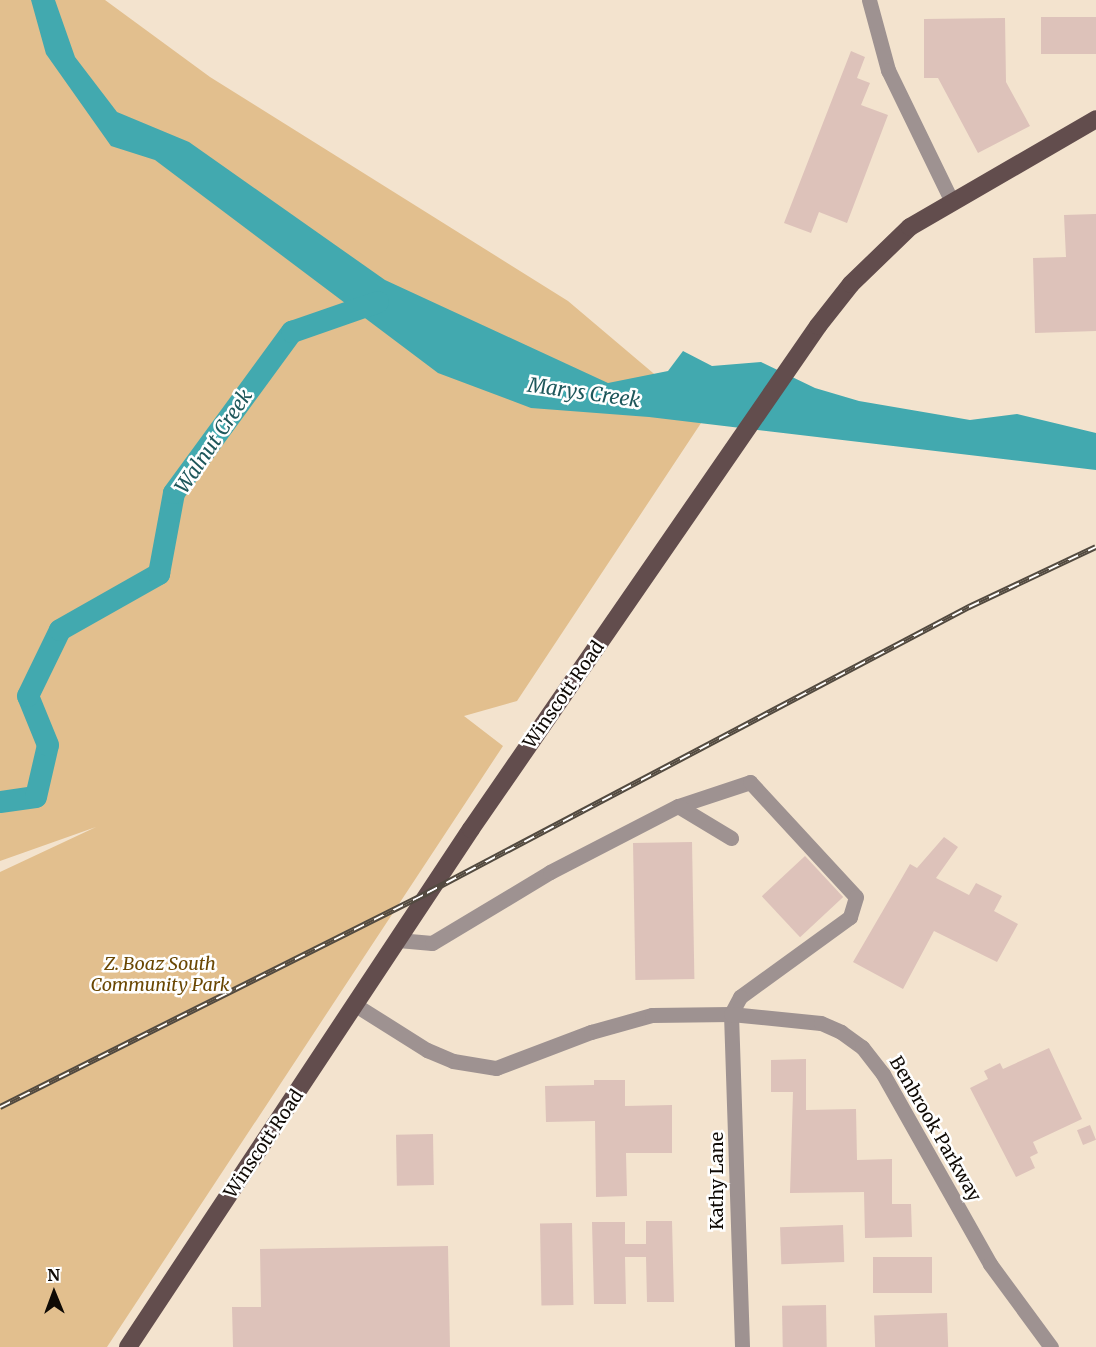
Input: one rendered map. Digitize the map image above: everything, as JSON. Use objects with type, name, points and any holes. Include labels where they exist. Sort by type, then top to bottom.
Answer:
[{"type":"main road","name":"Winscott Road","points":[[128,1347],[398,940],[808,340],[851,284],[891,244],[951,200],[1096,119]]},
{"type":"street","points":[[869,0],[888,69],[951,200]]},
{"type":"street","points":[[398,940],[432,943],[550,872],[678,806],[750,783],[856,897],[850,917],[740,997],[731,1014]]},
{"type":"street","points":[[678,806],[731,838]]},
{"type":"street","name":"Benbrook Parkway","points":[[357,1005],[427,1050],[453,1061],[496,1068],[591,1032],[651,1015],[731,1014],[821,1023],[862,1047],[883,1074],[990,1264],[1051,1347]]},
{"type":"street","name":"Kathy Lane","points":[[731,1014],[742,1347]]},
{"type":"green space","name":"Z. Boaz South Community Park","points":[[0,0],[105,0],[210,77],[568,301],[705,417],[517,701],[464,716],[503,746],[107,1347],[0,1347],[0,872],[96,827],[0,861]]},
{"type":"water","name":"Marys Creek","points":[[31,0],[55,0],[75,57],[117,112],[189,142],[385,280],[608,383],[668,371],[683,351],[712,366],[761,362],[815,388],[859,401],[970,420],[1017,414],[1096,433],[1096,470],[649,417],[531,408],[438,373],[155,160],[111,146],[46,54]]},
{"type":"building","points":[[1041,17],[1096,17],[1096,54],[1041,54]]},
{"type":"building","points":[[1005,18],[1006,82],[1030,126],[978,153],[938,78],[924,78],[924,19]]},
{"type":"building","points":[[851,51],[865,57],[857,78],[870,83],[861,105],[888,115],[847,223],[819,212],[811,233],[784,223]]},
{"type":"building","points":[[1096,214],[1096,331],[1035,333],[1033,258],[1066,257],[1064,215]]},
{"type":"building","points":[[944,837],[958,847],[936,878],[969,895],[976,883],[1002,896],[994,911],[1018,924],[997,962],[934,931],[903,989],[853,962],[910,864],[917,868]]},
{"type":"building","points":[[692,842],[694,979],[635,980],[633,843]]},
{"type":"building","points":[[805,856],[843,897],[800,937],[762,896]]},
{"type":"building","points":[[1049,1048],[1082,1119],[1033,1142],[1038,1153],[1030,1157],[1035,1168],[1016,1177],[970,1088],[988,1079],[984,1071],[1000,1063],[1003,1069]]},
{"type":"building","points":[[806,1059],[806,1110],[856,1109],[857,1160],[892,1159],[892,1204],[911,1204],[912,1237],[865,1238],[864,1192],[790,1193],[793,1092],[771,1092],[771,1060]]},
{"type":"building","points":[[594,1080],[625,1080],[625,1106],[672,1105],[672,1153],[626,1153],[627,1196],[596,1197],[595,1121],[546,1122],[545,1086],[594,1085]]},
{"type":"building","points":[[1090,1125],[1096,1140],[1083,1145],[1077,1130]]},
{"type":"building","points":[[433,1134],[434,1185],[397,1186],[396,1135]]},
{"type":"building","points":[[646,1221],[672,1221],[674,1302],[647,1302],[646,1257],[625,1257],[626,1304],[594,1304],[592,1222],[625,1222],[625,1244],[646,1244]]},
{"type":"building","points":[[572,1223],[573,1305],[541,1306],[540,1224]]},
{"type":"building","points":[[843,1225],[844,1262],[781,1264],[780,1227]]},
{"type":"building","points":[[448,1246],[450,1347],[233,1347],[232,1307],[261,1307],[260,1249]]},
{"type":"building","points":[[873,1257],[932,1257],[932,1293],[873,1293]]},
{"type":"building","points":[[826,1305],[827,1347],[783,1347],[782,1306]]},
{"type":"building","points":[[947,1313],[948,1347],[875,1347],[874,1316]]},
{"type":"waterway","name":"Walnut Creek","points":[[0,802],[36,797],[48,745],[28,696],[60,630],[159,574],[174,493],[292,332],[378,302]]},
{"type":"railway","points":[[0,1107],[427,893],[969,607],[1096,547]]}]
